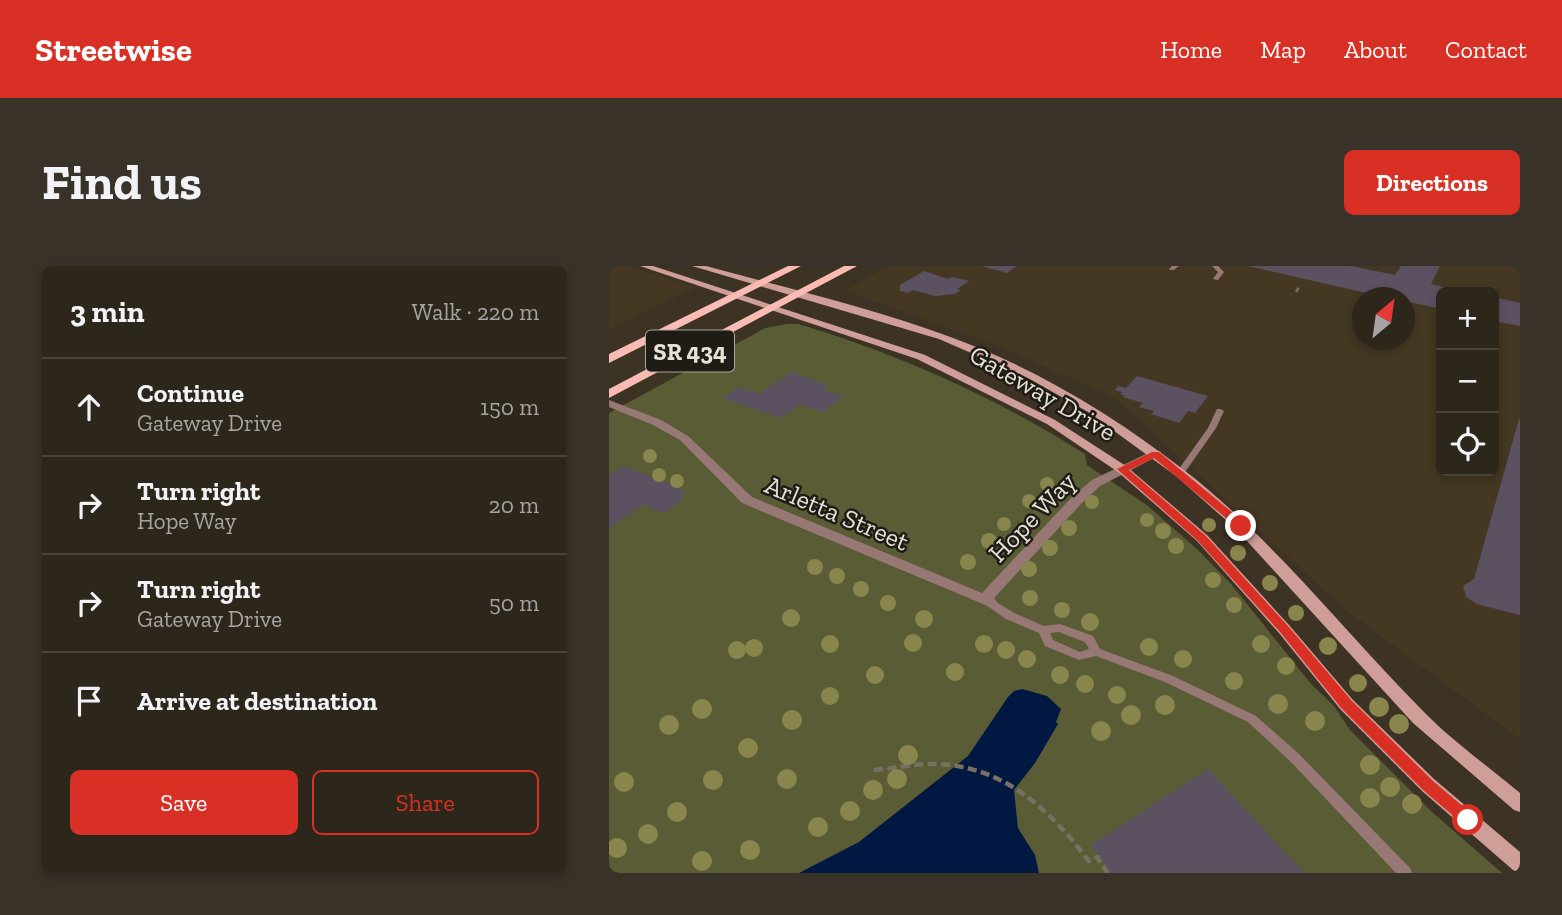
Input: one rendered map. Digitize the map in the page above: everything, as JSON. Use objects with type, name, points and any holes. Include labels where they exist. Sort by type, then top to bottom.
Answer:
[{"type":"main road","name":"SR 434","points":[[609,359],[796,266]]},
{"type":"main road","name":"SR 434","points":[[609,394],[852,266]]},
{"type":"street","name":"Gateway Drive","points":[[644,266],[902,350],[951,371],[1051,422],[1122,469],[1202,538],[1365,723],[1428,785],[1520,864]]},
{"type":"street","name":"Gateway Drive","points":[[696,266],[912,327],[1001,361],[1092,410],[1181,473],[1241,526],[1419,718],[1520,804]]},
{"type":"street","name":"Arletta Street","points":[[609,403],[664,426],[685,439],[734,491],[747,500],[987,601]]},
{"type":"street","name":"Hope Way","points":[[987,601],[1076,501],[1105,477],[1156,454]]},
{"type":"lane","points":[[1215,266],[1221,272],[1216,279]]},
{"type":"lane","points":[[1181,473],[1187,461],[1215,428],[1220,411]]},
{"type":"lane","points":[[987,601],[1010,616],[1043,630],[1060,628],[1089,639],[1096,652]]},
{"type":"lane","points":[[1043,630],[1049,643],[1079,656],[1096,652],[1169,679],[1252,719],[1295,758],[1405,873]]},
{"type":"path","points":[[1296,292],[1299,286]]},
{"type":"path","points":[[874,771],[938,764],[982,771],[1030,795],[1067,832]]},
{"type":"path","points":[[906,765],[951,765],[996,776],[1037,801],[1067,832],[1089,861],[1097,858],[1108,873]]},
{"type":"shaded area","points":[[609,266],[628,266],[696,287],[609,330]]},
{"type":"shaded area","points":[[889,266],[1520,266],[1520,739],[1348,612],[1114,397],[991,343],[845,291]]},
{"type":"green space","points":[[798,324],[836,336],[946,379],[1017,414],[1085,454],[1087,465],[1148,506],[1198,550],[1231,584],[1311,684],[1334,706],[1350,730],[1432,812],[1502,873],[609,873],[609,413],[765,328]]},
{"type":"water","points":[[1022,689],[1047,696],[1061,709],[1056,722],[1058,724],[1035,763],[1014,790],[1018,828],[1035,855],[1039,873],[799,873],[859,842],[968,756],[1008,697],[1014,691]]},
{"type":"building","points":[[981,266],[1017,266],[1007,273]]},
{"type":"building","points":[[1248,266],[1351,266],[1395,275],[1401,266],[1440,266],[1431,284],[1443,287],[1436,287],[1436,308],[1415,303],[1415,287],[1352,287],[1352,290]]},
{"type":"building","points":[[924,271],[948,279],[952,277],[969,281],[957,289],[961,290],[955,294],[935,296],[913,290],[908,293],[900,291],[900,285]]},
{"type":"building","points":[[1499,298],[1520,303],[1520,326],[1499,322]]},
{"type":"building","points":[[792,372],[828,385],[822,389],[844,396],[823,412],[800,404],[780,418],[723,398],[739,387],[758,394]]},
{"type":"building","points":[[1137,376],[1208,396],[1195,413],[1188,411],[1179,423],[1151,414],[1154,411],[1139,407],[1143,403],[1123,397],[1125,396],[1120,394],[1122,392],[1115,390],[1118,386],[1126,388]]},
{"type":"building","points":[[1519,419],[1520,615],[1477,604],[1466,597],[1463,586],[1474,579]]},
{"type":"building","points":[[624,466],[683,489],[683,499],[663,513],[643,505],[609,528],[609,475]]},
{"type":"building","points":[[1208,769],[1304,873],[1111,873],[1091,845]]},
{"type":"route","points":[[1241,526],[1156,454],[1122,469],[1202,538],[1284,629],[1347,705],[1428,785],[1468,820]]}]
